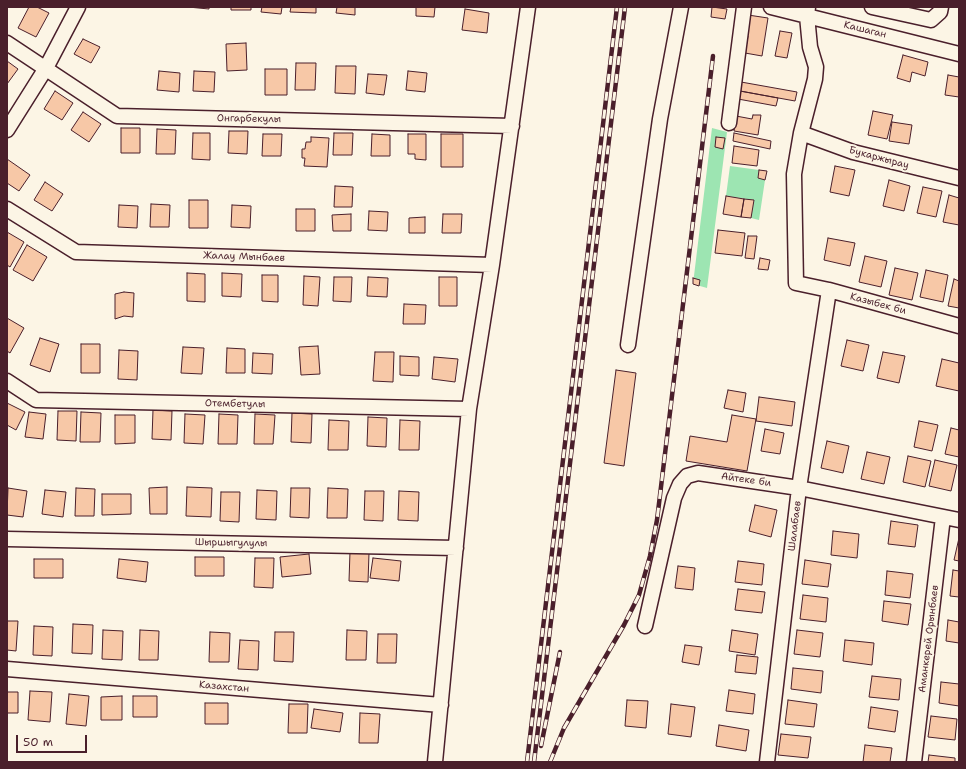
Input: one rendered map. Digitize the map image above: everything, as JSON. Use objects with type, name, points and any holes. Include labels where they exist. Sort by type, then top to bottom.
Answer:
[{"type":"street","points":[[7,130],[46,68],[78,7]]},
{"type":"street","points":[[435,762],[469,409],[492,265],[528,7]]},
{"type":"street","points":[[628,345],[660,118],[681,7]]},
{"type":"street","points":[[729,123],[744,7]]},
{"type":"street","name":"Кашаган","points":[[771,7],[807,12],[959,54]]},
{"type":"street","points":[[872,7],[931,20],[940,12],[941,7]]},
{"type":"street","points":[[801,133],[815,79],[816,67],[810,48],[807,12]]},
{"type":"street","name":"Онгарбекулы","points":[[7,43],[117,116],[512,126]]},
{"type":"street","name":"Букаржырау","points":[[801,133],[853,152],[959,178]]},
{"type":"street","name":"Казыбек би","points":[[801,133],[794,174],[796,283],[829,290],[959,326]]},
{"type":"street","name":"Жалау Мынбаев","points":[[7,209],[76,252],[492,265]]},
{"type":"street","name":"Шалабаев","points":[[767,762],[799,488],[829,290]]},
{"type":"street","name":"Отембетулы","points":[[7,381],[36,400],[469,409]]},
{"type":"street","name":"Айтеке би","points":[[645,626],[674,498],[680,484],[687,476],[698,474],[799,488],[959,520]]},
{"type":"street","name":"Аманкерей Орынбаев","points":[[914,762],[943,516]]},
{"type":"street","name":"Шыршыгулулы","points":[[7,539],[456,548]]},
{"type":"street","name":"Казахстан","points":[[7,669],[441,706]]},
{"type":"green space","points":[[712,128],[727,132],[707,288],[693,284]]},
{"type":"green space","points":[[730,166],[759,170],[758,178],[765,180],[759,220],[751,218],[754,200],[726,196]]},
{"type":"building","points":[[29,7],[37,7],[49,13],[36,37],[18,28]]},
{"type":"building","points":[[188,7],[209,7],[209,9]]},
{"type":"building","points":[[231,7],[251,7],[251,10],[231,10]]},
{"type":"building","points":[[262,7],[282,7],[281,14],[261,12]]},
{"type":"building","points":[[291,7],[316,7],[316,13],[290,12]]},
{"type":"building","points":[[337,7],[355,7],[355,15],[336,13]]},
{"type":"building","points":[[416,7],[435,7],[434,17],[416,16]]},
{"type":"building","points":[[712,7],[727,9],[725,19],[711,17]]},
{"type":"building","points":[[465,9],[489,13],[487,33],[462,30]]},
{"type":"building","points":[[748,15],[768,18],[762,56],[745,53],[748,36],[744,36]]},
{"type":"building","points":[[780,31],[792,33],[787,58],[775,56]]},
{"type":"building","points":[[83,39],[100,47],[91,63],[74,54]]},
{"type":"building","points":[[246,43],[247,70],[227,71],[226,44]]},
{"type":"building","points":[[903,55],[928,62],[925,76],[912,72],[910,82],[897,78]]},
{"type":"building","points":[[7,61],[18,69],[7,84]]},
{"type":"building","points":[[296,63],[316,63],[315,90],[295,90]]},
{"type":"building","points":[[336,66],[356,66],[355,94],[335,93]]},
{"type":"building","points":[[265,69],[287,69],[287,95],[265,95]]},
{"type":"building","points":[[159,71],[180,73],[179,92],[157,90]]},
{"type":"building","points":[[194,71],[215,72],[214,92],[193,91]]},
{"type":"building","points":[[408,71],[427,73],[425,92],[406,90]]},
{"type":"building","points":[[368,74],[387,75],[384,95],[366,93]]},
{"type":"building","points":[[948,75],[959,77],[959,97],[945,95]]},
{"type":"building","points":[[741,82],[797,92],[795,101],[740,91]]},
{"type":"building","points":[[55,91],[73,103],[62,120],[44,109]]},
{"type":"building","points":[[740,91],[778,98],[776,106],[738,99]]},
{"type":"building","points":[[873,111],[893,115],[887,139],[868,135]]},
{"type":"building","points":[[83,112],[101,124],[89,142],[71,130]]},
{"type":"building","points":[[753,115],[761,115],[758,135],[734,131],[736,116],[752,119]]},
{"type":"building","points":[[892,122],[912,125],[909,144],[889,141]]},
{"type":"building","points":[[121,128],[140,128],[140,153],[121,153]]},
{"type":"building","points":[[157,129],[176,130],[175,154],[156,154]]},
{"type":"building","points":[[229,131],[248,131],[247,154],[228,153]]},
{"type":"building","points":[[193,133],[210,133],[210,160],[192,159]]},
{"type":"building","points":[[334,133],[353,133],[352,155],[333,155]]},
{"type":"building","points":[[734,133],[771,141],[770,149],[733,141]]},
{"type":"building","points":[[263,134],[282,134],[281,156],[262,156]]},
{"type":"building","points":[[372,134],[390,135],[390,156],[371,156]]},
{"type":"building","points":[[408,134],[426,134],[426,160],[415,159],[415,154],[408,154]]},
{"type":"building","points":[[441,134],[463,134],[463,167],[441,167]]},
{"type":"building","points":[[311,137],[329,138],[327,167],[304,166],[305,158],[302,158],[302,149],[305,149],[306,142],[311,142]]},
{"type":"building","points":[[716,137],[725,138],[723,149],[715,147]]},
{"type":"building","points":[[734,146],[759,150],[757,166],[732,163]]},
{"type":"building","points":[[7,159],[30,175],[19,191],[7,183]]},
{"type":"building","points":[[835,166],[855,170],[849,196],[830,192]]},
{"type":"building","points":[[759,170],[767,171],[765,180],[758,178]]},
{"type":"building","points":[[889,180],[910,186],[904,211],[883,206]]},
{"type":"building","points":[[45,182],[63,194],[52,211],[34,200]]},
{"type":"building","points":[[335,186],[353,187],[352,207],[334,207]]},
{"type":"building","points":[[923,187],[942,191],[936,217],[917,213]]},
{"type":"building","points":[[949,195],[959,198],[959,225],[943,222]]},
{"type":"building","points":[[726,196],[744,199],[741,217],[723,214]]},
{"type":"building","points":[[744,199],[754,200],[751,218],[741,217]]},
{"type":"building","points":[[189,200],[208,200],[208,228],[189,228]]},
{"type":"building","points":[[151,204],[170,205],[169,227],[150,227]]},
{"type":"building","points":[[119,205],[138,206],[137,228],[118,227]]},
{"type":"building","points":[[232,205],[251,206],[250,228],[231,227]]},
{"type":"building","points":[[296,209],[315,209],[315,231],[296,231]]},
{"type":"building","points":[[369,211],[388,212],[387,231],[368,230]]},
{"type":"building","points":[[351,214],[351,231],[333,231],[332,215]]},
{"type":"building","points":[[443,214],[462,214],[461,233],[442,233]]},
{"type":"building","points":[[425,217],[425,233],[409,233],[409,218]]},
{"type":"building","points":[[718,230],[745,233],[742,256],[715,253]]},
{"type":"building","points":[[7,232],[24,242],[10,267],[7,265]]},
{"type":"building","points":[[748,236],[757,236],[754,259],[745,258]]},
{"type":"building","points":[[828,238],[855,243],[850,266],[824,260]]},
{"type":"building","points":[[27,245],[47,257],[33,281],[13,270]]},
{"type":"building","points":[[865,256],[887,261],[881,287],[859,282]]},
{"type":"building","points":[[760,258],[770,260],[768,270],[758,269]]},
{"type":"building","points":[[895,268],[918,273],[912,300],[889,295]]},
{"type":"building","points":[[926,270],[948,275],[943,302],[920,297]]},
{"type":"building","points":[[187,273],[205,274],[205,302],[187,301]]},
{"type":"building","points":[[222,273],[242,274],[241,297],[222,296]]},
{"type":"building","points":[[262,275],[278,275],[278,302],[262,301]]},
{"type":"building","points":[[304,276],[320,277],[318,306],[303,305]]},
{"type":"building","points":[[334,277],[352,277],[351,302],[333,301]]},
{"type":"building","points":[[368,277],[388,278],[387,297],[367,296]]},
{"type":"building","points":[[439,277],[457,277],[457,306],[439,306]]},
{"type":"building","points":[[693,278],[700,280],[699,286],[693,284]]},
{"type":"building","points":[[954,279],[959,281],[959,308],[948,306]]},
{"type":"building","points":[[124,292],[134,293],[133,317],[124,316],[115,319],[115,294]]},
{"type":"building","points":[[404,304],[426,305],[425,324],[403,324]]},
{"type":"building","points":[[7,318],[24,328],[10,353],[7,351]]},
{"type":"building","points":[[40,338],[59,344],[50,372],[30,365]]},
{"type":"building","points":[[847,340],[869,345],[863,371],[841,366]]},
{"type":"building","points":[[81,344],[100,344],[100,373],[81,373]]},
{"type":"building","points":[[318,346],[320,374],[301,375],[299,347]]},
{"type":"building","points":[[183,347],[204,348],[202,374],[181,373]]},
{"type":"building","points":[[227,348],[245,349],[245,373],[226,373]]},
{"type":"building","points":[[119,350],[138,351],[137,380],[118,379]]},
{"type":"building","points":[[375,352],[394,352],[393,382],[373,381]]},
{"type":"building","points":[[883,352],[905,356],[899,383],[877,378]]},
{"type":"building","points":[[253,353],[273,354],[272,374],[252,373]]},
{"type":"building","points":[[400,356],[419,357],[419,376],[400,375]]},
{"type":"building","points":[[434,357],[458,359],[455,382],[432,379]]},
{"type":"building","points":[[942,359],[959,363],[959,391],[936,386]]},
{"type":"building","points":[[616,370],[636,373],[624,466],[604,463]]},
{"type":"building","points":[[728,390],[746,393],[743,412],[724,408]]},
{"type":"building","points":[[759,397],[795,402],[792,426],[756,421]]},
{"type":"building","points":[[7,403],[25,412],[16,430],[7,425]]},
{"type":"building","points":[[153,410],[172,411],[171,440],[152,439]]},
{"type":"building","points":[[58,411],[77,411],[76,441],[57,440]]},
{"type":"building","points":[[29,412],[46,414],[43,439],[25,437]]},
{"type":"building","points":[[81,412],[101,413],[100,442],[80,442]]},
{"type":"building","points":[[292,413],[312,414],[311,443],[291,442]]},
{"type":"building","points":[[185,414],[205,415],[203,444],[184,443]]},
{"type":"building","points":[[219,414],[238,415],[237,444],[218,444]]},
{"type":"building","points":[[255,414],[275,415],[273,444],[254,444]]},
{"type":"building","points":[[115,415],[135,415],[135,443],[115,444]]},
{"type":"building","points":[[732,415],[756,419],[747,471],[686,461],[690,436],[727,442]]},
{"type":"building","points":[[368,417],[387,418],[386,447],[367,446]]},
{"type":"building","points":[[329,420],[349,421],[348,450],[328,450]]},
{"type":"building","points":[[400,420],[420,421],[419,450],[399,450]]},
{"type":"building","points":[[919,421],[938,425],[932,451],[914,447]]},
{"type":"building","points":[[951,428],[959,430],[959,457],[945,454]]},
{"type":"building","points":[[765,429],[784,433],[780,454],[761,451]]},
{"type":"building","points":[[827,441],[849,446],[843,473],[821,468]]},
{"type":"building","points":[[867,452],[890,457],[884,484],[861,479]]},
{"type":"building","points":[[908,456],[931,461],[925,487],[903,482]]},
{"type":"building","points":[[935,460],[957,465],[951,491],[929,486]]},
{"type":"building","points":[[167,487],[167,514],[150,514],[149,488]]},
{"type":"building","points":[[187,487],[212,488],[211,517],[186,516]]},
{"type":"building","points":[[8,488],[27,491],[23,517],[7,515]]},
{"type":"building","points":[[76,488],[95,489],[94,516],[75,516]]},
{"type":"building","points":[[291,488],[310,488],[309,518],[290,517]]},
{"type":"building","points":[[328,488],[348,489],[347,518],[327,518]]},
{"type":"building","points":[[45,490],[66,492],[63,517],[42,514]]},
{"type":"building","points":[[257,490],[277,491],[276,520],[256,519]]},
{"type":"building","points":[[365,491],[384,491],[383,521],[364,520]]},
{"type":"building","points":[[399,491],[419,492],[418,521],[398,520]]},
{"type":"building","points":[[221,492],[240,492],[239,522],[220,521]]},
{"type":"building","points":[[102,494],[131,494],[131,514],[102,515]]},
{"type":"building","points":[[755,505],[777,510],[771,537],[749,531]]},
{"type":"building","points":[[891,521],[918,525],[915,547],[888,544]]},
{"type":"building","points":[[833,531],[859,534],[857,558],[831,555]]},
{"type":"building","points":[[959,538],[959,561],[954,560]]},
{"type":"building","points":[[350,552],[369,553],[368,582],[349,581]]},
{"type":"building","points":[[309,554],[311,574],[282,577],[280,557]]},
{"type":"building","points":[[195,557],[224,557],[224,576],[195,576]]},
{"type":"building","points":[[255,558],[274,558],[273,588],[254,587]]},
{"type":"building","points":[[373,558],[401,561],[399,581],[370,578]]},
{"type":"building","points":[[34,559],[63,559],[63,578],[34,578]]},
{"type":"building","points":[[119,559],[148,562],[146,582],[117,578]]},
{"type":"building","points":[[805,560],[831,564],[828,587],[802,584]]},
{"type":"building","points":[[738,561],[764,564],[762,585],[735,582]]},
{"type":"building","points":[[678,566],[695,568],[693,590],[675,588]]},
{"type":"building","points":[[953,570],[959,571],[959,597],[950,596]]},
{"type":"building","points":[[887,571],[913,574],[910,598],[885,595]]},
{"type":"building","points":[[738,589],[765,592],[762,613],[735,610]]},
{"type":"building","points":[[803,595],[828,598],[826,622],[800,619]]},
{"type":"building","points":[[884,601],[911,604],[908,625],[882,621]]},
{"type":"building","points":[[948,620],[959,622],[959,643],[946,641]]},
{"type":"building","points":[[7,621],[18,621],[16,651],[7,650]]},
{"type":"building","points":[[73,624],[93,625],[92,654],[72,653]]},
{"type":"building","points":[[34,626],[53,627],[52,656],[33,655]]},
{"type":"building","points":[[103,630],[123,631],[122,660],[102,659]]},
{"type":"building","points":[[140,630],[159,631],[158,660],[139,660]]},
{"type":"building","points":[[347,630],[367,631],[366,660],[346,660]]},
{"type":"building","points":[[732,630],[758,634],[755,655],[729,651]]},
{"type":"building","points":[[797,630],[823,633],[820,657],[794,654]]},
{"type":"building","points":[[210,632],[230,633],[229,662],[209,662]]},
{"type":"building","points":[[275,632],[294,632],[293,662],[274,661]]},
{"type":"building","points":[[378,634],[397,634],[396,663],[377,663]]},
{"type":"building","points":[[240,640],[259,641],[258,670],[238,669]]},
{"type":"building","points":[[845,640],[874,643],[872,665],[843,661]]},
{"type":"building","points":[[685,645],[702,647],[699,665],[682,662]]},
{"type":"building","points":[[737,655],[758,657],[756,674],[735,672]]},
{"type":"building","points":[[793,668],[823,671],[821,693],[791,689]]},
{"type":"building","points":[[872,676],[901,679],[899,700],[869,697]]},
{"type":"building","points":[[941,682],[959,684],[959,706],[939,703]]},
{"type":"building","points":[[729,690],[755,694],[753,714],[726,711]]},
{"type":"building","points":[[30,691],[52,692],[50,722],[28,720]]},
{"type":"building","points":[[7,692],[18,692],[18,713],[7,713]]},
{"type":"building","points":[[69,694],[89,696],[86,726],[66,724]]},
{"type":"building","points":[[122,696],[122,720],[101,720],[101,697]]},
{"type":"building","points":[[133,696],[157,696],[157,717],[133,717]]},
{"type":"building","points":[[627,700],[648,701],[646,728],[625,726]]},
{"type":"building","points":[[788,700],[817,704],[814,727],[785,724]]},
{"type":"building","points":[[205,703],[228,703],[228,724],[205,724]]},
{"type":"building","points":[[289,704],[308,704],[307,733],[288,733]]},
{"type":"building","points":[[671,704],[695,707],[691,737],[668,734]]},
{"type":"building","points":[[871,707],[898,711],[895,732],[868,728]]},
{"type":"building","points":[[314,709],[343,713],[340,732],[311,728]]},
{"type":"building","points":[[360,713],[380,714],[378,743],[359,743]]},
{"type":"building","points":[[931,716],[957,719],[955,740],[928,737]]},
{"type":"building","points":[[719,725],[749,730],[746,751],[716,746]]},
{"type":"building","points":[[781,734],[811,737],[808,758],[778,755]]},
{"type":"building","points":[[865,745],[892,748],[890,762],[863,762]]},
{"type":"building","points":[[929,755],[955,758],[955,762],[928,762]]},
{"type":"railway","points":[[527,762],[617,7]]},
{"type":"railway","points":[[534,762],[625,7]]},
{"type":"railway","points":[[550,762],[564,728],[624,625],[639,595],[650,556],[657,520],[713,56]]},
{"type":"railway","points":[[541,746],[560,652]]}]
